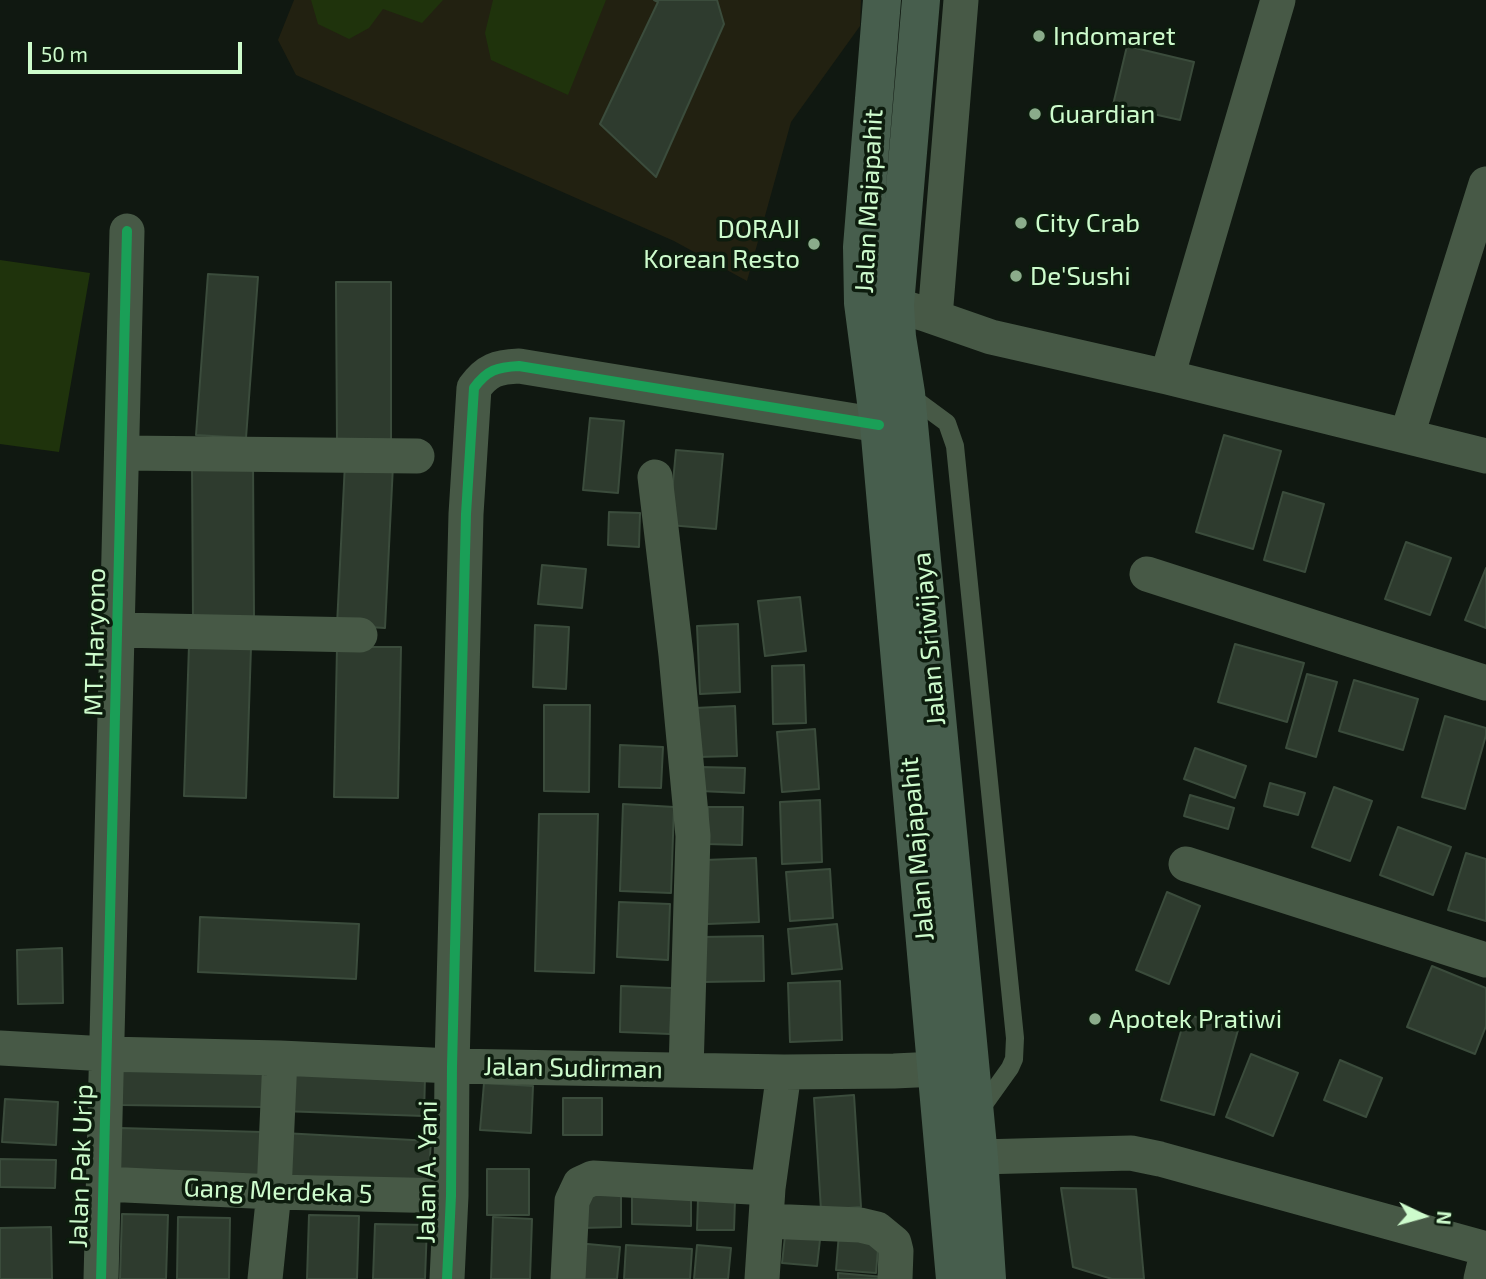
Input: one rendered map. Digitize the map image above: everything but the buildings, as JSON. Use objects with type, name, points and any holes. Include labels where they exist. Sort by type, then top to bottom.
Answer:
[{"type":"main road","name":"Jalan Majapahit","points":[[882,0],[862,247],[863,303],[925,760],[937,1069],[955,1279]]},
{"type":"main road","name":"Jalan Sriwijaya","points":[[921,0],[895,305],[906,393],[925,760],[979,1157],[987,1279]]},
{"type":"street","points":[[935,317],[961,0]]},
{"type":"street","points":[[1167,377],[1278,0]]},
{"type":"street","points":[[1407,435],[1486,184]]},
{"type":"street","name":"MT. Haryono","points":[[107,1054],[127,231]]},
{"type":"street","points":[[895,305],[991,337],[1167,377],[1486,456]]},
{"type":"street","name":"Jalan A. Yani","points":[[447,1279],[466,514],[474,388],[491,370],[519,366],[878,425]]},
{"type":"street","points":[[122,453],[417,456]]},
{"type":"street","points":[[655,477],[676,655],[693,836],[686,1070]]},
{"type":"street","points":[[1147,574],[1486,683]]},
{"type":"street","points":[[118,630],[360,635]]},
{"type":"street","points":[[1186,863],[1486,960]]},
{"type":"street","name":"Jalan Sudirman","points":[[0,1048],[452,1066],[783,1072],[937,1069]]},
{"type":"street","name":"Jalan Pak Urip","points":[[101,1279],[107,1054]]},
{"type":"street","points":[[265,1279],[274,1192],[280,1058]]},
{"type":"street","points":[[762,1279],[767,1205],[783,1072]]},
{"type":"street","points":[[979,1157],[1131,1153],[1486,1249]]},
{"type":"street","points":[[568,1279],[572,1201],[580,1184],[593,1178],[767,1205],[877,1229],[894,1243],[895,1279]]},
{"type":"street","name":"Gang Merdeka 5","points":[[104,1184],[274,1192],[451,1196]]},
{"type":"street","points":[[1481,1279],[1486,1258]]},
{"type":"lane","points":[[906,393],[947,424],[955,446],[1015,1038],[1014,1059],[1010,1068],[974,1118]]},
{"type":"shaded area","points":[[294,0],[861,0],[860,26],[791,122],[747,281],[674,241],[296,75],[278,40]]},
{"type":"shaded area","points":[[311,0],[443,0],[422,23],[383,9],[369,28],[349,39],[318,24]]},
{"type":"shaded area","points":[[493,0],[606,0],[568,95],[491,60],[485,33]]},
{"type":"shaded area","points":[[0,260],[90,273],[59,452],[0,444]]},
{"type":"cycle path","points":[[101,1279],[127,231]]},
{"type":"cycle path","points":[[447,1279],[466,514],[474,388],[483,377],[493,371],[519,366],[879,425]]},
{"type":"place","name":"Indomaret","points":[[1039,36]]},
{"type":"place","name":"Guardian","points":[[1035,114]]},
{"type":"place","name":"City Crab","points":[[1021,223]]},
{"type":"place","name":"DORAJI Korean Resto","points":[[814,244]]},
{"type":"place","name":"De'Sushi","points":[[1016,276]]},
{"type":"place","name":"Apotek Pratiwi","points":[[1095,1019]]}]
